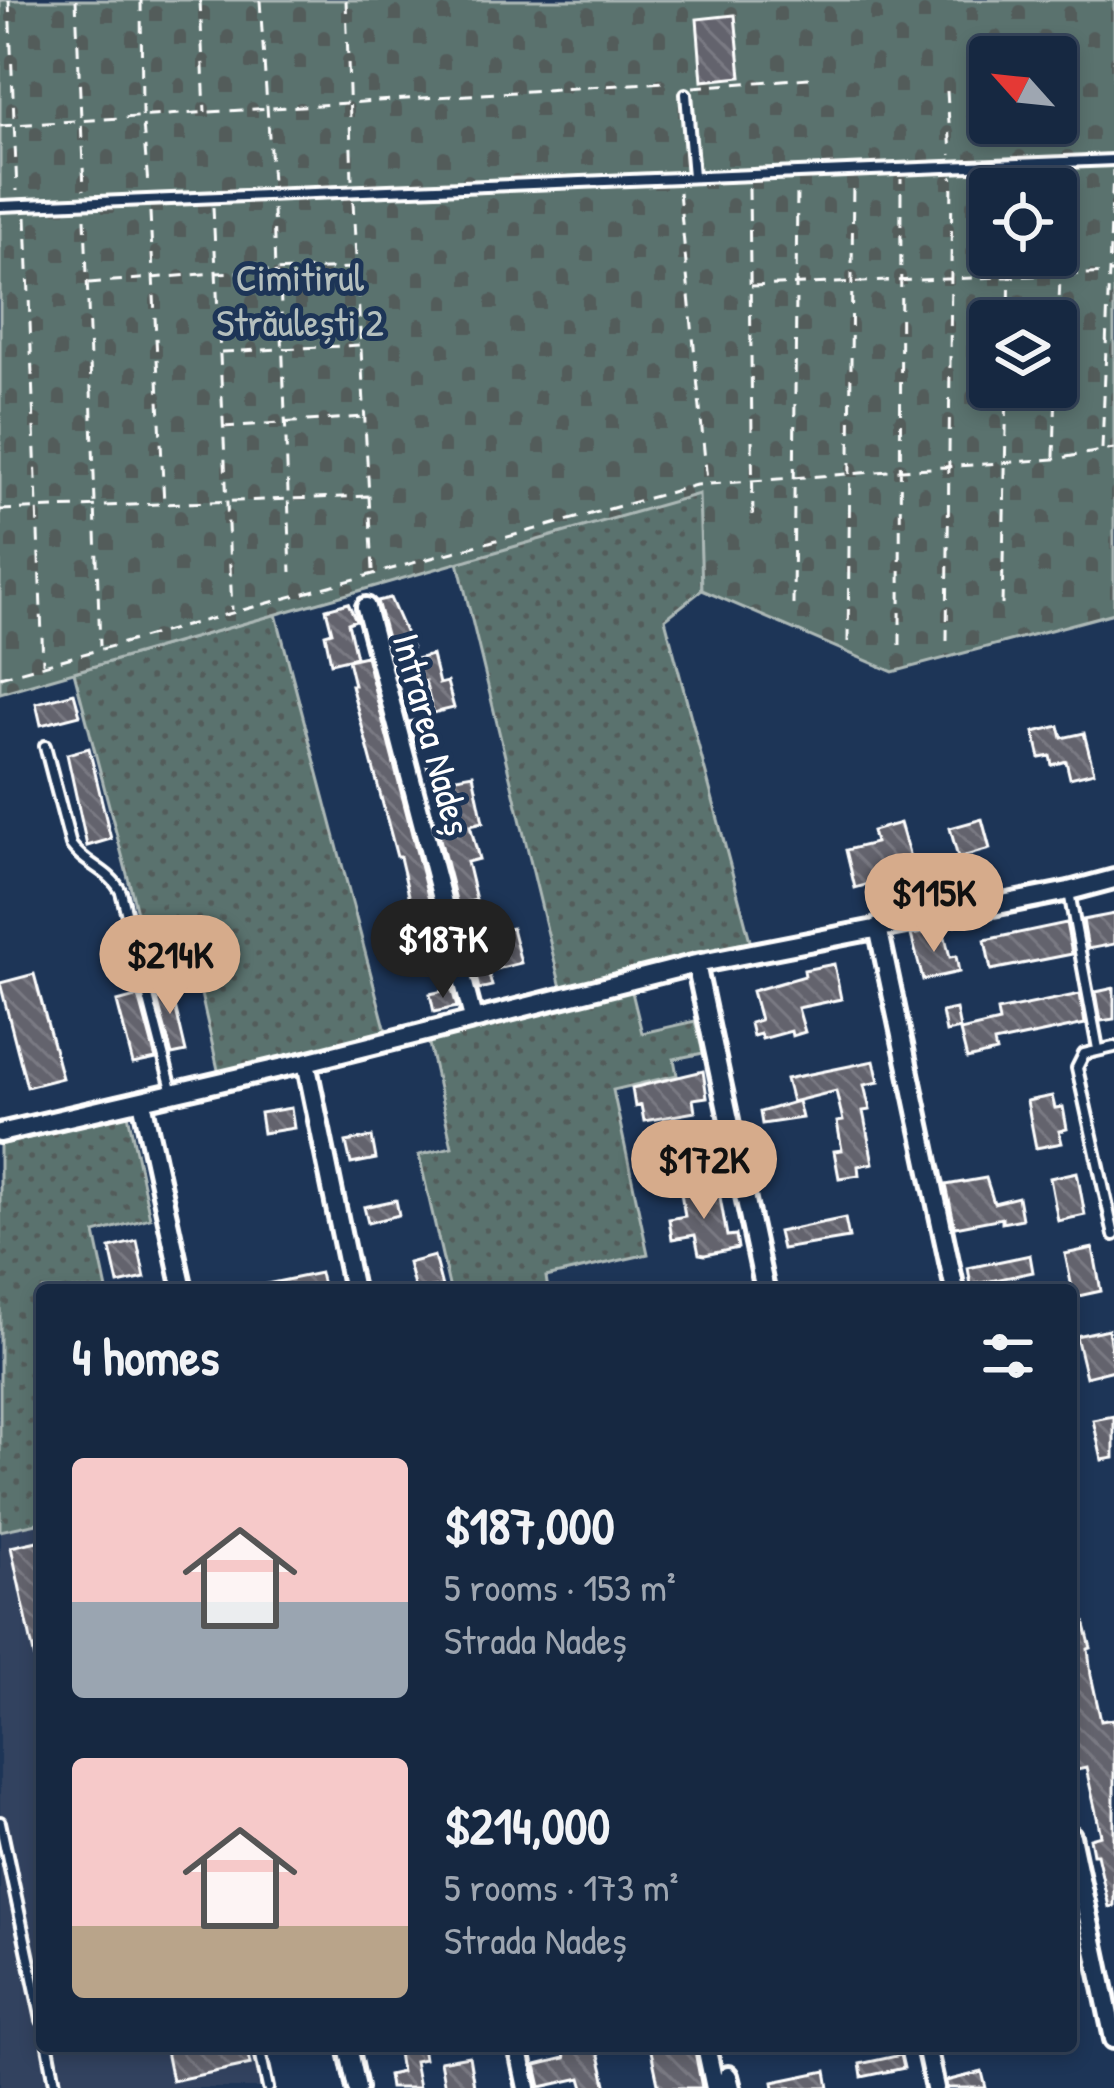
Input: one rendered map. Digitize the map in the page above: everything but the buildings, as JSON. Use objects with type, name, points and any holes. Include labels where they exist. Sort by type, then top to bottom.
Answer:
[{"type":"street","name":"Intrarea Nadeș","points":[[366,607],[473,1018]]},
{"type":"street","points":[[0,1133],[696,964],[1114,879]]},
{"type":"street","points":[[878,927],[955,1284]]},
{"type":"street","points":[[696,964],[764,1284]]},
{"type":"street","points":[[306,1062],[352,1284]]},
{"type":"street","points":[[142,1101],[182,1284]]},
{"type":"street","points":[[1077,1864],[1114,2039]]},
{"type":"street","points":[[349,2052],[357,2088]]},
{"type":"street","points":[[519,2052],[527,2088]]},
{"type":"street","points":[[709,2052],[725,2084]]},
{"type":"street","points":[[927,2052],[935,2088]]},
{"type":"lane","points":[[686,91],[693,177]]},
{"type":"lane","points":[[0,206],[1114,160]]},
{"type":"lane","points":[[45,746],[71,845],[77,855],[115,879],[121,892],[173,1094]]},
{"type":"lane","points":[[1069,891],[1098,1049]]},
{"type":"lane","points":[[1114,1047],[1084,1054],[1078,1068],[1114,1235]]},
{"type":"lane","points":[[0,1822],[36,1992]]},
{"type":"lane","points":[[49,2052],[56,2088]]},
{"type":"lane","points":[[260,2052],[268,2088]]},
{"type":"path","points":[[9,0],[43,665]]},
{"type":"path","points":[[76,0],[100,649]]},
{"type":"path","points":[[141,0],[142,117],[164,504]]},
{"type":"path","points":[[200,0],[205,113]]},
{"type":"path","points":[[260,0],[275,272],[280,281],[291,572]]},
{"type":"path","points":[[346,0],[373,572]]},
{"type":"path","points":[[686,91],[809,78]]},
{"type":"path","points":[[0,126],[664,82]]},
{"type":"path","points":[[947,91],[953,280],[947,641]]},
{"type":"path","points":[[1102,450],[1114,160]]},
{"type":"path","points":[[1065,161],[1065,168]]},
{"type":"path","points":[[900,645],[901,170]]},
{"type":"path","points":[[848,642],[853,172]]},
{"type":"path","points":[[793,605],[797,173]]},
{"type":"path","points":[[749,174],[753,520]]},
{"type":"path","points":[[677,178],[708,483]]},
{"type":"path","points":[[212,198],[232,612]]},
{"type":"path","points":[[87,283],[216,272],[357,268]]},
{"type":"path","points":[[1077,274],[1110,273]]},
{"type":"path","points":[[751,286],[1043,276]]},
{"type":"path","points":[[1009,300],[1010,278]]},
{"type":"path","points":[[220,352],[361,345]]},
{"type":"path","points":[[1002,605],[1007,408]]},
{"type":"path","points":[[1054,459],[1055,408]]},
{"type":"path","points":[[223,427],[365,417]]},
{"type":"path","points":[[0,677],[708,483],[794,481],[1054,459],[1114,449]]},
{"type":"path","points":[[0,510],[369,496]]},
{"type":"shaded area","points":[[36,1457],[36,2052],[269,2052],[277,2088],[0,2088],[0,1465]]},
{"type":"green space","name":"Cimitirul Străulești 2","points":[[0,0],[1114,0],[1114,613],[893,672],[702,590],[699,494],[0,693]]},
{"type":"green space","points":[[700,493],[702,590],[665,619],[752,948],[563,996],[458,562]]},
{"type":"green space","points":[[276,614],[388,1039],[221,1083],[196,972],[155,981],[74,672]]},
{"type":"green space","points":[[631,988],[642,1033],[695,1021],[703,1053],[674,1059],[677,1075],[613,1090],[648,1254],[546,1277],[547,1284],[449,1284],[419,1155],[452,1147],[427,1035]]},
{"type":"green space","points":[[128,1114],[150,1218],[95,1233],[106,1284],[36,1284],[36,1523],[0,1531],[0,1145]]}]
